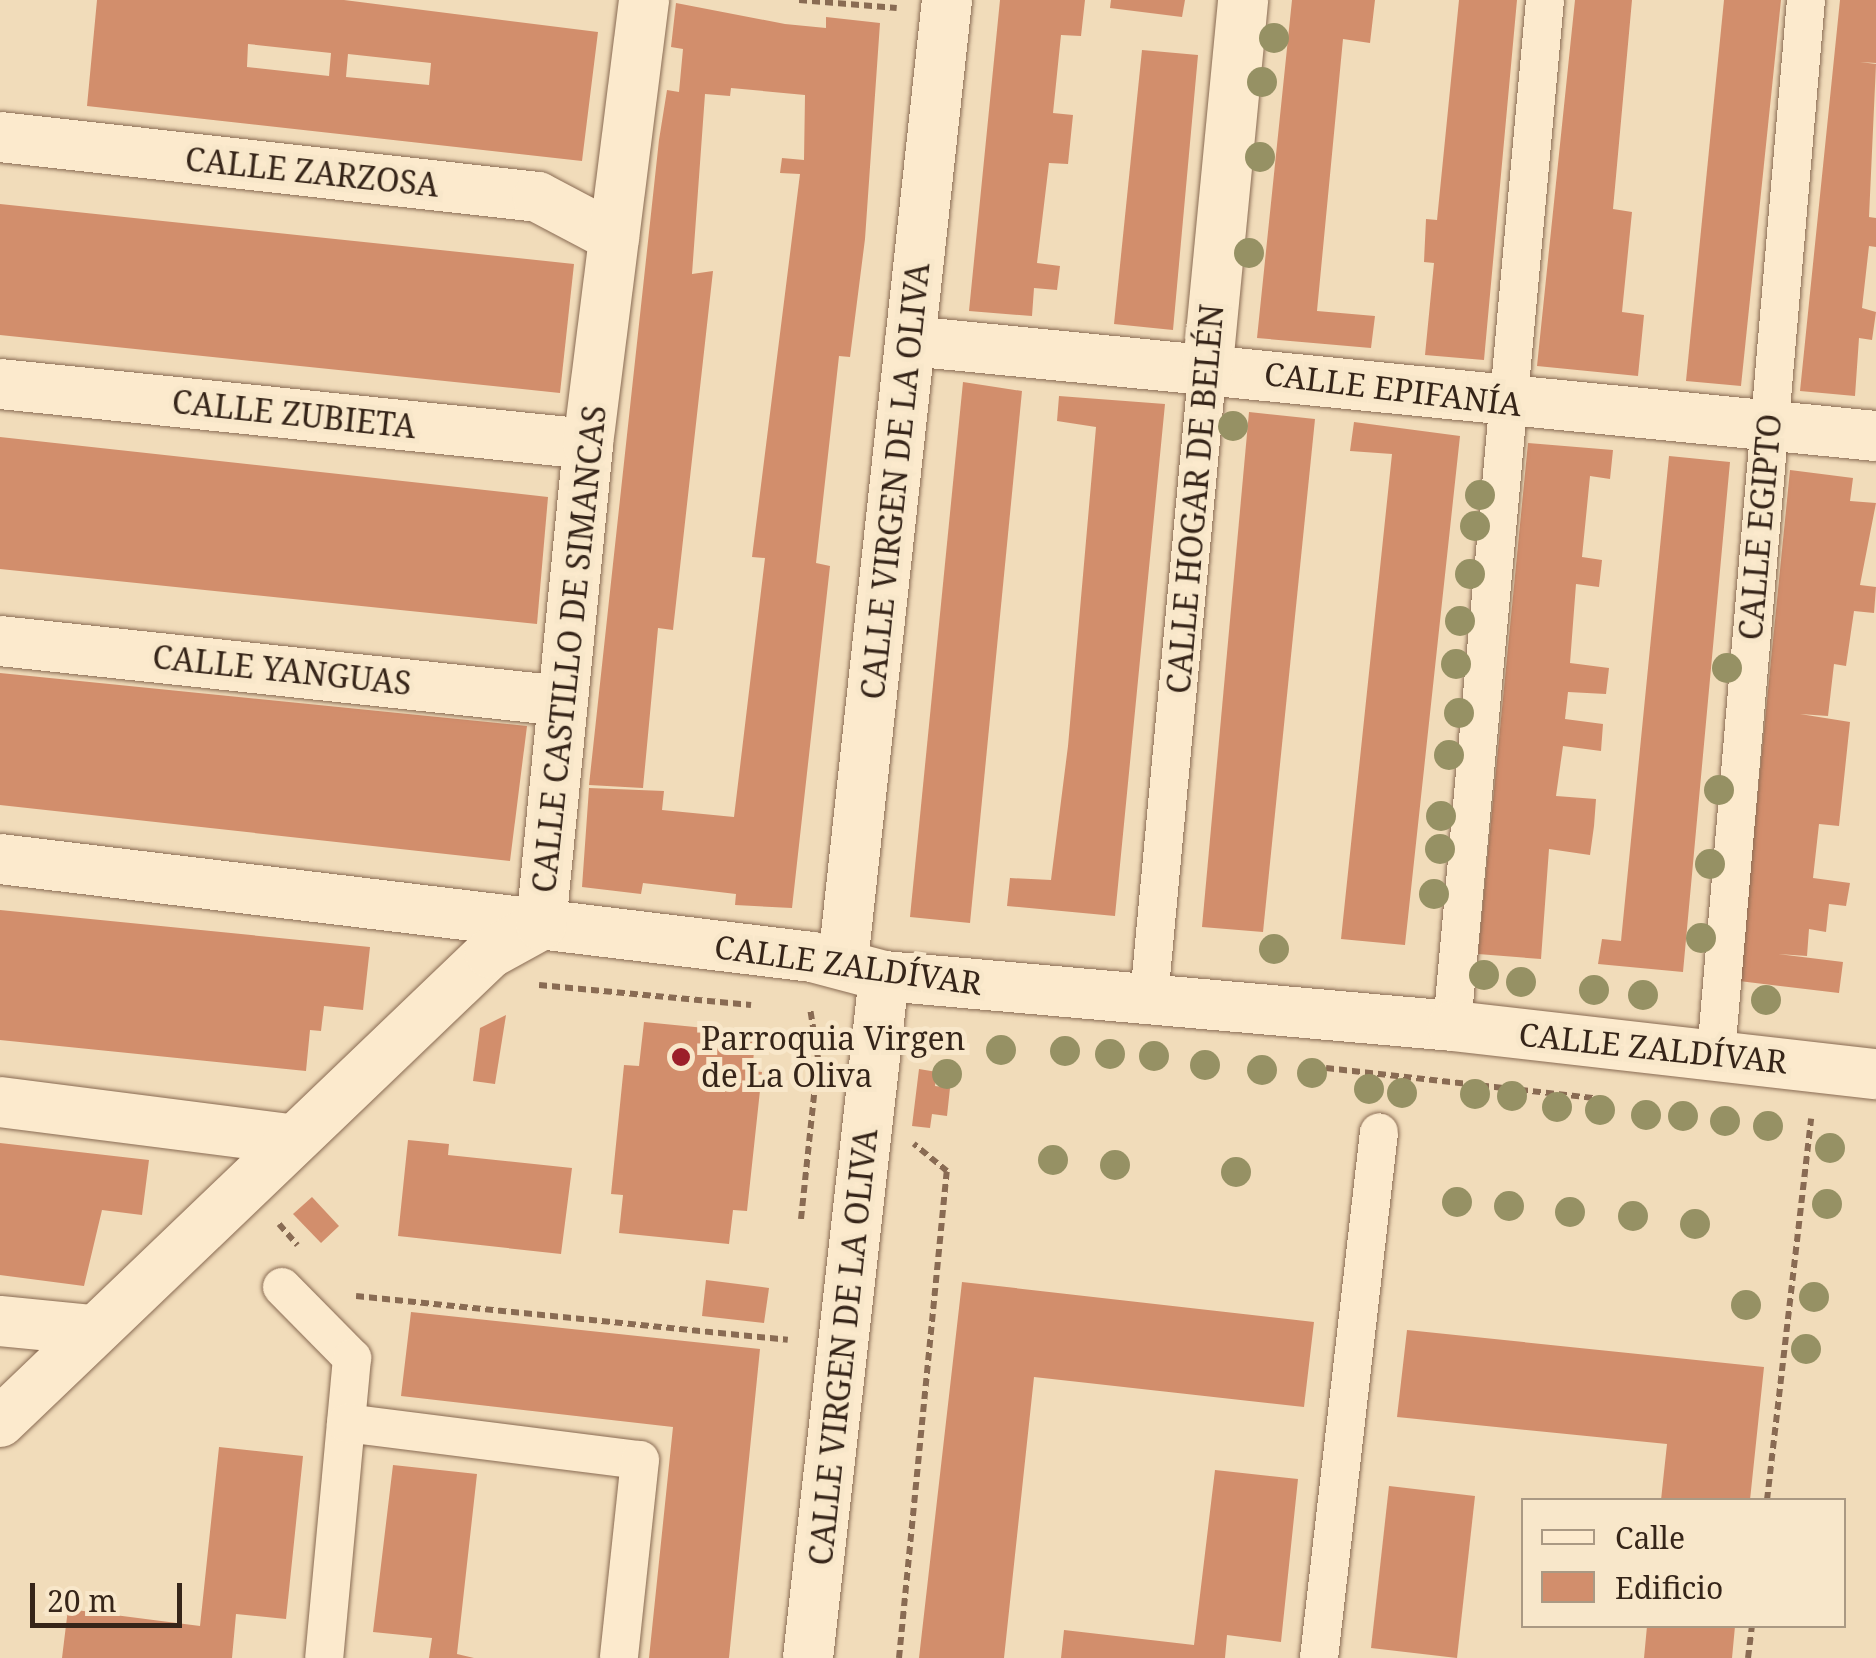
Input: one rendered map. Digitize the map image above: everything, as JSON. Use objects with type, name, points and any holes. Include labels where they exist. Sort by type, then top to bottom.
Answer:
[{"type":"street","name":"CALLE CASTILLO DE SIMANCAS","points":[[0,1422],[288,1139],[490,953],[541,925],[588,444],[644,0]]},
{"type":"street","name":"CALLE HOGAR DE BELÉN","points":[[1149,998],[1243,0]]},
{"type":"street","points":[[1452,1026],[1505,404],[1545,0]]},
{"type":"street","name":"CALLE EGIPTO","points":[[1716,1054],[1806,0]]},
{"type":"street","name":"CALLE VIRGEN DE LA OLIVA","points":[[808,1658],[910,341],[926,4]]},
{"type":"street","name":"CALLE ZARZOSA","points":[[0,137],[538,197],[614,238]]},
{"type":"street","name":"CALLE EPIFANÍA","points":[[910,341],[1208,366],[1505,404],[1876,436]]},
{"type":"street","name":"CALLE ZUBIETA","points":[[0,384],[588,444]]},
{"type":"street","name":"CALLE YANGUAS","points":[[0,641],[563,701]]},
{"type":"street","name":"CALLE ZALDÍVAR","points":[[0,859],[864,969],[1452,1026],[1876,1074]]},
{"type":"street","points":[[0,1102],[288,1139]]},
{"type":"street","points":[[1319,1658],[1380,1132]]},
{"type":"street","points":[[282,1287],[352,1358],[324,1658]]},
{"type":"street","points":[[0,1321],[91,1330]]},
{"type":"street","points":[[346,1423],[640,1460],[619,1658]]},
{"type":"path","points":[[799,0],[926,4]]},
{"type":"path","points":[[522,992],[540,985],[772,1008]]},
{"type":"path","points":[[791,1009],[810,1011],[818,1058],[800,1227]]},
{"type":"path","points":[[1767,1498],[1811,1119]]},
{"type":"path","points":[[899,1658],[947,1170],[901,1133]]},
{"type":"path","points":[[263,1227],[286,1204]]},
{"type":"path","points":[[273,1217],[306,1256]]},
{"type":"path","points":[[339,1294],[788,1340]]},
{"type":"path","points":[[786,1360],[790,1322]]},
{"type":"path","points":[[1748,1658],[1752,1628]]},
{"type":"building","points":[[97,0],[344,0],[598,32],[582,161],[87,106]],"holes":[[[248,44],[331,53],[329,76],[247,67]],[[348,54],[431,63],[429,85],[346,77]]]},
{"type":"building","points":[[1000,0],[1085,0],[1081,36],[1061,35],[1053,113],[1073,115],[1068,164],[1049,163],[1037,263],[1060,266],[1057,290],[1034,288],[1032,316],[969,311]]},
{"type":"building","points":[[1111,0],[1185,0],[1182,17],[1110,8]]},
{"type":"building","points":[[1292,0],[1375,0],[1370,43],[1343,39],[1317,311],[1375,316],[1371,348],[1257,338]]},
{"type":"building","points":[[1459,0],[1517,0],[1484,360],[1425,355],[1434,263],[1424,262],[1426,219],[1437,220]]},
{"type":"building","points":[[1575,0],[1632,0],[1613,209],[1632,212],[1622,312],[1644,315],[1638,376],[1537,366]]},
{"type":"building","points":[[1724,0],[1781,0],[1741,386],[1686,381]]},
{"type":"building","points":[[1840,0],[1876,0],[1876,63],[1860,62],[1876,64],[1869,217],[1876,218],[1876,247],[1869,246],[1862,308],[1876,312],[1872,340],[1859,338],[1855,396],[1800,391]]},
{"type":"building","points":[[676,3],[785,24],[826,28],[826,17],[880,23],[865,239],[850,357],[839,356],[816,563],[830,566],[792,908],[735,905],[736,894],[643,883],[641,894],[582,887],[589,788],[664,791],[662,810],[734,817],[765,558],[752,557],[800,174],[780,173],[782,158],[804,160],[805,95],[731,88],[730,96],[705,94],[692,274],[713,271],[673,630],[658,628],[643,788],[589,785],[659,140],[667,90],[679,92],[683,49],[671,47]]},
{"type":"building","points":[[1142,50],[1198,55],[1173,330],[1114,324]]},
{"type":"building","points":[[0,204],[574,264],[560,393],[0,335]]},
{"type":"building","points":[[963,382],[1022,391],[970,923],[910,917]]},
{"type":"building","points":[[1059,396],[1165,404],[1115,916],[1007,906],[1010,878],[1051,880],[1068,746],[1096,427],[1057,421]]},
{"type":"building","points":[[1249,412],[1315,419],[1263,932],[1202,927]]},
{"type":"building","points":[[1354,422],[1460,436],[1405,945],[1341,939],[1392,454],[1350,451]]},
{"type":"building","points":[[0,437],[548,497],[537,624],[0,569]]},
{"type":"building","points":[[1528,443],[1613,450],[1610,479],[1590,476],[1582,557],[1602,560],[1599,587],[1576,584],[1570,663],[1609,668],[1606,694],[1568,692],[1565,719],[1603,724],[1601,751],[1563,746],[1556,796],[1596,799],[1590,855],[1549,849],[1541,959],[1478,954]]},
{"type":"building","points":[[1669,456],[1730,462],[1683,972],[1598,964],[1602,939],[1621,941]]},
{"type":"building","points":[[1790,470],[1853,478],[1850,501],[1876,503],[1860,585],[1876,587],[1874,613],[1854,611],[1846,666],[1834,664],[1828,716],[1800,714],[1850,722],[1839,826],[1819,824],[1813,878],[1850,883],[1846,906],[1829,904],[1826,932],[1809,929],[1807,956],[1777,954],[1843,962],[1839,993],[1739,981]]},
{"type":"building","points":[[0,673],[527,726],[510,861],[0,805]]},
{"type":"building","points":[[0,910],[370,947],[363,1010],[324,1006],[321,1031],[310,1030],[306,1071],[0,1040]]},
{"type":"building","points":[[506,1015],[495,1084],[473,1081],[480,1028]]},
{"type":"building","points":[[644,1022],[756,1033],[752,1071],[762,1072],[747,1211],[733,1210],[729,1244],[619,1233],[623,1195],[611,1194],[624,1065],[639,1066]]},
{"type":"building","points":[[919,1069],[937,1072],[935,1086],[950,1088],[947,1116],[932,1114],[930,1128],[912,1126]]},
{"type":"building","points":[[408,1140],[449,1144],[448,1155],[572,1168],[561,1254],[398,1236]]},
{"type":"building","points":[[0,1143],[149,1160],[142,1215],[102,1210],[84,1286],[0,1275]]},
{"type":"building","points":[[312,1197],[339,1226],[321,1243],[293,1214]]},
{"type":"building","points":[[706,1280],[769,1288],[764,1323],[702,1316]]},
{"type":"building","points":[[962,1282],[1314,1322],[1304,1407],[1034,1377],[1004,1658],[919,1658]]},
{"type":"building","points":[[411,1312],[760,1349],[729,1658],[649,1658],[673,1427],[401,1396]]},
{"type":"building","points":[[1407,1330],[1764,1367],[1750,1498],[1661,1498],[1667,1444],[1397,1417]]},
{"type":"building","points":[[219,1447],[303,1456],[286,1619],[236,1614],[232,1658],[62,1658],[68,1609],[200,1626]]},
{"type":"building","points":[[393,1465],[477,1474],[457,1654],[474,1658],[429,1658],[432,1638],[373,1632]]},
{"type":"building","points":[[1215,1470],[1298,1479],[1281,1642],[1227,1635],[1225,1658],[1061,1658],[1064,1630],[1194,1645]]},
{"type":"building","points":[[1389,1486],[1475,1496],[1457,1658],[1371,1648]]},
{"type":"building","points":[[1647,1628],[1735,1628],[1732,1658],[1644,1658]]},
{"type":"place","name":"Parroquia Virgen de La Oliva","points":[[681,1057]]}]
